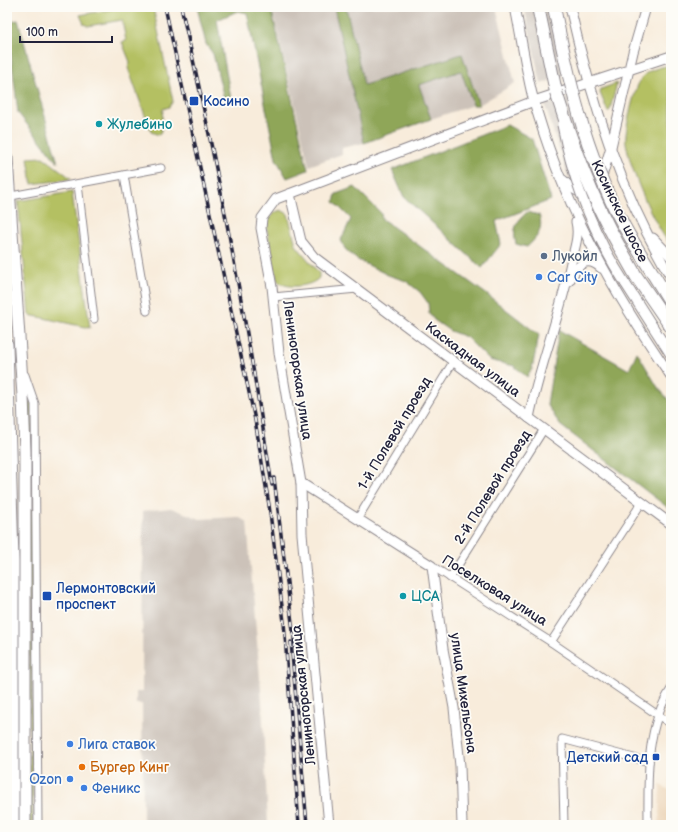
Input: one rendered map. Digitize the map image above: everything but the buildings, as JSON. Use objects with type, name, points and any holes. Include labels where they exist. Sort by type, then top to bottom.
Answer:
[{"type":"highway","name":"Косинское шоссе","points":[[538,7],[556,92],[574,149],[591,191],[636,276],[671,327]]},
{"type":"highway","name":"Косинское шоссе","points":[[554,7],[579,119],[608,194],[632,240],[671,302]]},
{"type":"main road","points":[[7,158],[11,196],[23,396],[25,519],[25,825]]},
{"type":"main road","points":[[7,344],[13,561],[12,825]]},
{"type":"street","points":[[515,7],[534,101],[560,177],[594,254],[671,376]]},
{"type":"street","points":[[570,7],[588,84],[611,147],[644,227],[671,277]]},
{"type":"street","points":[[560,177],[570,187],[581,193],[590,191],[600,183],[611,147],[646,7]]},
{"type":"street","name":"Лениногорская улица","points":[[329,825],[303,542],[301,483],[279,353],[273,297],[262,231],[262,218],[276,199],[534,101],[671,56]]},
{"type":"street","points":[[556,92],[566,145],[583,200],[600,243],[671,355]]},
{"type":"street","points":[[11,196],[161,168]]},
{"type":"street","points":[[124,175],[147,312]]},
{"type":"street","points":[[78,184],[94,319]]},
{"type":"street","name":"Каскадная улица","points":[[290,194],[304,245],[320,262],[671,524]]},
{"type":"street","points":[[529,418],[535,388],[566,285],[578,233],[574,209]]},
{"type":"street","points":[[644,227],[671,257]]},
{"type":"street","points":[[566,285],[579,266],[586,262],[597,265],[608,278]]},
{"type":"street","points":[[273,297],[357,289]]},
{"type":"street","name":"1-й Полевой проезд","points":[[358,518],[453,362]]},
{"type":"street","points":[[21,365],[35,404],[38,825]]},
{"type":"street","points":[[9,397],[23,396],[35,404]]},
{"type":"street","name":"2-й Полевой проезд","points":[[450,578],[544,429]]},
{"type":"street","name":"Поселковая улица","points":[[301,483],[551,642],[671,724]]},
{"type":"street","points":[[551,642],[642,502]]},
{"type":"street","points":[[7,541],[12,523]]},
{"type":"street","name":"улица Михельсона","points":[[432,566],[443,649],[454,708],[460,766],[462,825]]},
{"type":"street","points":[[648,825],[649,762],[658,715],[664,700],[671,689]]},
{"type":"street","points":[[564,825],[562,739],[649,762]]},
{"type":"shaded area","points":[[272,7],[334,7],[364,143],[342,148],[342,154],[309,166]]},
{"type":"shaded area","points":[[346,7],[496,7],[515,83],[479,105],[462,54],[364,85]]},
{"type":"shaded area","points":[[524,7],[557,7],[571,73],[541,84]]},
{"type":"shaded area","points":[[461,71],[473,105],[431,119],[419,85]]},
{"type":"shaded area","points":[[576,96],[601,170],[569,180],[545,105]]},
{"type":"shaded area","points":[[171,508],[200,519],[238,517],[247,522],[262,702],[268,825],[143,825],[142,704],[136,704],[136,692],[142,692],[143,511]]},
{"type":"shaded area","points":[[660,785],[671,791],[671,825],[659,825]]},
{"type":"green space","points":[[123,7],[153,7],[173,101],[169,107],[163,109],[161,131],[159,135],[151,132],[128,68],[130,62],[122,42],[126,41],[122,20],[88,26],[84,24],[80,15]]},
{"type":"green space","points":[[197,7],[271,7],[308,170],[287,178],[276,159],[247,13],[238,11],[217,20],[231,99],[229,101],[224,99],[213,54],[206,44]]},
{"type":"green space","points":[[334,7],[346,7],[364,85],[462,54],[479,105],[473,105],[461,71],[419,85],[431,119],[364,143]]},
{"type":"green space","points":[[18,20],[58,163],[18,113],[7,22]]},
{"type":"green space","points":[[671,65],[671,246],[657,224],[644,197],[629,155],[626,137],[631,108],[637,88],[643,76],[656,69]]},
{"type":"green space","points":[[617,83],[610,110],[608,112],[600,93],[601,89]]},
{"type":"green space","points":[[507,125],[532,139],[551,200],[496,221],[501,244],[482,268],[404,197],[392,170]]},
{"type":"green space","points":[[43,157],[72,179],[32,184],[28,158]]},
{"type":"green space","points":[[355,187],[381,213],[382,219],[485,293],[539,335],[532,369],[527,377],[514,366],[489,360],[466,337],[450,331],[434,320],[429,313],[428,303],[420,292],[406,281],[388,275],[356,259],[345,249],[341,240],[351,219],[334,202],[336,194]]},
{"type":"green space","points":[[72,192],[90,328],[29,315],[18,201]]},
{"type":"green space","points":[[281,210],[288,214],[296,245],[319,273],[319,278],[310,284],[291,286],[280,283],[277,280],[267,230],[268,222],[273,213]]},
{"type":"green space","points":[[527,212],[539,215],[541,225],[537,237],[527,247],[516,244],[514,234],[520,219]]},
{"type":"green space","points":[[559,330],[629,370],[637,352],[657,386],[671,403],[671,510],[560,425],[547,404]]},
{"type":"green space","points":[[30,402],[32,404],[33,825],[30,825],[28,403]]},
{"type":"green space","points":[[8,560],[8,825],[7,825]]},
{"type":"railway","points":[[165,7],[255,420],[269,505],[284,622],[299,825]]},
{"type":"railway","points":[[181,7],[195,66],[231,245],[272,485]]},
{"type":"railway","points":[[274,478],[295,647]]},
{"type":"railway","points":[[291,642],[307,825]]},
{"type":"place","name":"Косино","points":[[194,101]]},
{"type":"place","name":"Жулебино","points":[[99,124]]},
{"type":"place","name":"Лукойл","points":[[544,256]]},
{"type":"place","name":"Car City","points":[[539,277]]},
{"type":"place","name":"Лермонтовский проспект","points":[[47,596]]},
{"type":"place","name":"ЦСА","points":[[403,596]]},
{"type":"place","name":"Лига ставок","points":[[70,744]]},
{"type":"place","name":"Детский сад","points":[[656,757]]},
{"type":"place","name":"Бургер Кинг","points":[[82,767]]},
{"type":"place","name":"Ozon","points":[[70,779]]},
{"type":"place","name":"Феникс","points":[[84,788]]}]
